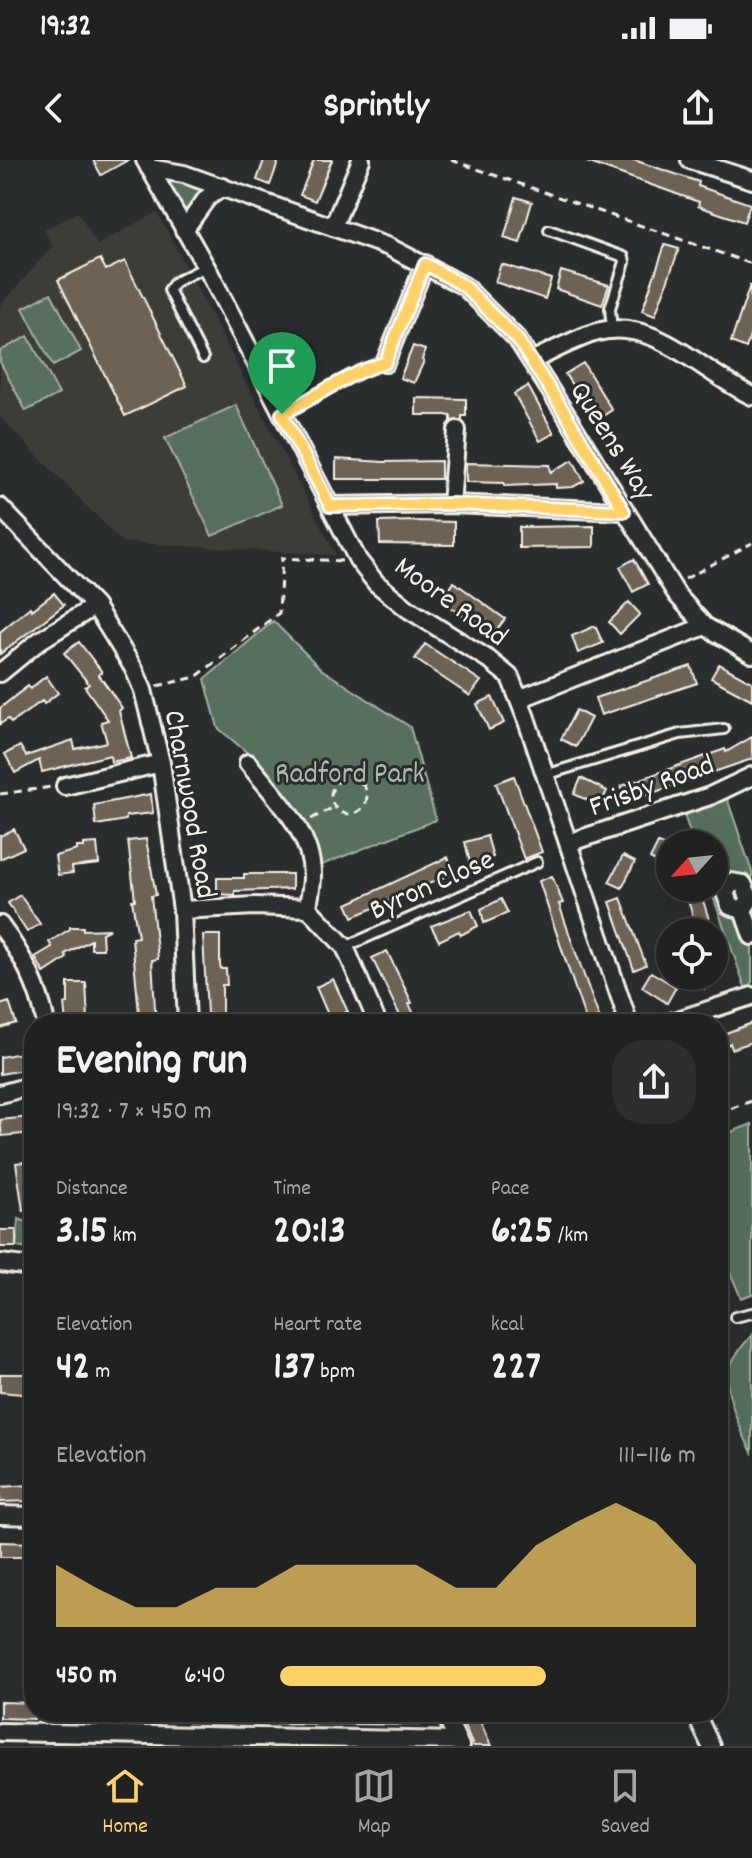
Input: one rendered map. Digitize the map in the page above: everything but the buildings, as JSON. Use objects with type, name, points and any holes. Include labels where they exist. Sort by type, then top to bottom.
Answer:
[{"type":"street","points":[[184,174],[200,160]]},
{"type":"street","points":[[333,227],[361,160]]},
{"type":"street","points":[[690,160],[752,180]]},
{"type":"street","name":"Queens Way","points":[[147,164],[223,187],[389,247],[464,286],[517,339],[671,586],[705,626],[752,654]]},
{"type":"street","name":"Moore Road","points":[[147,164],[205,267],[358,560],[376,583],[408,609],[488,659],[510,677],[626,1014]]},
{"type":"street","points":[[184,230],[207,198],[223,187]]},
{"type":"street","points":[[385,363],[425,264]]},
{"type":"street","points":[[531,361],[593,333],[612,330],[649,334],[752,396]]},
{"type":"street","points":[[451,504],[457,430]]},
{"type":"street","points":[[330,506],[451,504],[624,511]]},
{"type":"street","name":"Charnwood Road","points":[[0,507],[95,606],[134,669],[143,690],[161,763],[182,910],[187,1014]]},
{"type":"street","points":[[0,673],[39,641],[95,606]]},
{"type":"street","points":[[519,699],[705,626]]},
{"type":"street","points":[[65,786],[161,763]]},
{"type":"street","points":[[248,763],[295,823],[309,854],[312,876],[308,908]]},
{"type":"street","name":"Frisby Road","points":[[568,843],[710,796],[752,776]]},
{"type":"street","points":[[182,910],[255,906],[308,908],[345,947],[374,1014]]},
{"type":"street","points":[[743,910],[752,936]]},
{"type":"street","points":[[0,925],[7,948],[41,996],[44,1014]]},
{"type":"street","points":[[696,1014],[752,996]]},
{"type":"street","points":[[0,1094],[24,1088]]},
{"type":"street","points":[[0,1263],[24,1266]]},
{"type":"street","points":[[0,1515],[24,1516]]},
{"type":"street","points":[[0,1732],[459,1743],[449,1722]]},
{"type":"street","points":[[700,1722],[711,1746]]},
{"type":"lane","points":[[549,230],[624,257],[610,308],[612,330]]},
{"type":"lane","points":[[203,358],[169,290],[175,282],[205,267]]},
{"type":"lane","points":[[545,775],[680,734],[724,729]]},
{"type":"lane","name":"Byron Close","points":[[345,947],[537,862]]},
{"type":"lane","points":[[735,1317],[752,1313]]},
{"type":"path","points":[[451,160],[752,264]]},
{"type":"path","points":[[282,414],[348,380],[364,368],[385,363]]},
{"type":"path","points":[[671,586],[752,543]]},
{"type":"path","points":[[143,690],[196,677],[279,613],[282,558],[358,560]]},
{"type":"path","points":[[352,779],[365,788],[366,803],[356,813],[343,813],[334,807],[332,790],[338,782],[352,779]]},
{"type":"path","points":[[0,794],[65,786]]},
{"type":"path","points":[[311,819],[334,807]]},
{"type":"path","points":[[728,1109],[752,1101]]},
{"type":"shaded area","points":[[78,212],[97,245],[157,212],[336,555],[122,542],[0,417],[0,306],[53,246],[44,230]]},
{"type":"green space","points":[[165,172],[202,185],[204,192],[187,213],[178,213],[159,179]]},
{"type":"green space","points":[[51,293],[81,351],[53,366],[23,308]]},
{"type":"green space","points":[[28,336],[59,394],[26,411],[0,362],[0,351]]},
{"type":"green space","points":[[236,405],[282,505],[212,536],[165,438]]},
{"type":"green space","name":"Radford Park","points":[[273,621],[321,669],[410,727],[436,820],[319,866],[250,755],[218,728],[205,679]]},
{"type":"green space","points":[[724,789],[752,872],[752,996],[749,998],[728,939],[728,918],[721,918],[715,902],[728,902],[728,830],[689,830],[682,809]]},
{"type":"green space","points":[[752,1124],[752,1294],[741,1298],[728,1267],[728,1133]]},
{"type":"green space","points":[[19,1219],[24,1221],[24,1248],[16,1247]]},
{"type":"green space","points":[[752,1335],[752,1452],[728,1390],[728,1373]]},
{"type":"route","points":[[425,264],[464,286],[517,339],[624,511],[451,504],[330,506],[282,414],[348,380],[364,368],[385,363],[425,264]]}]
